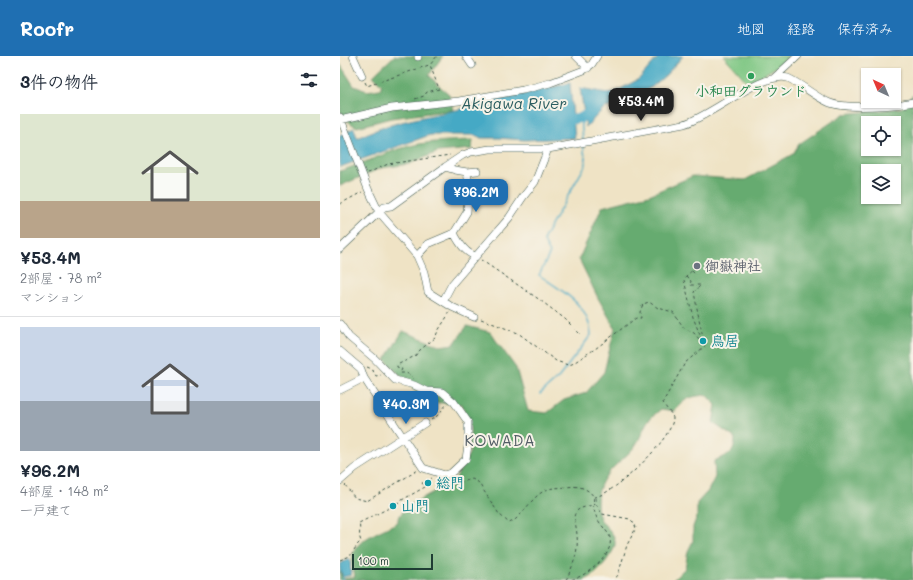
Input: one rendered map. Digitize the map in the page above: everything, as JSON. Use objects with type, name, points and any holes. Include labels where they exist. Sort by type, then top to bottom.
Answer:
[{"type":"street","points":[[353,56],[362,76]]},
{"type":"street","points":[[466,56],[472,65]]},
{"type":"street","points":[[576,56],[588,68]]},
{"type":"street","points":[[597,56],[588,68],[563,78],[523,90],[459,101],[392,108],[341,119],[368,189],[379,212],[384,207],[391,206],[463,155],[480,150],[548,149],[688,123],[755,86],[775,77],[785,70],[798,56]]},
{"type":"street","points":[[775,77],[790,79],[826,101],[839,106],[913,102]]},
{"type":"street","points":[[443,301],[452,284],[500,229],[535,182],[548,149]]},
{"type":"street","points":[[445,167],[467,172],[477,171]]},
{"type":"street","points":[[417,256],[428,244],[454,233],[467,212],[469,185],[467,172]]},
{"type":"street","points":[[340,250],[379,212],[417,256],[424,272],[428,292],[452,307],[474,317]]},
{"type":"street","points":[[454,233],[458,241],[472,255],[476,256]]},
{"type":"street","points":[[340,324],[349,337],[375,359],[395,380],[408,383],[426,391],[442,392],[454,402],[468,422],[468,445],[466,459],[451,473],[443,474],[421,469],[364,378],[361,369],[340,351]]},
{"type":"street","points":[[340,390],[364,378]]},
{"type":"street","points":[[340,480],[355,468],[425,423]]},
{"type":"path","points":[[362,76],[367,86],[430,65],[437,56]]},
{"type":"path","points":[[410,101],[424,96],[427,92],[439,89],[430,65]]},
{"type":"path","points":[[363,176],[388,164],[463,155]]},
{"type":"path","points":[[340,204],[368,189]]},
{"type":"path","points":[[476,256],[491,268],[540,300],[580,334]]},
{"type":"path","points":[[696,267],[686,276],[684,280],[693,317],[704,345]]},
{"type":"path","points":[[692,270],[696,275]]},
{"type":"path","points":[[570,580],[584,575],[592,570],[607,552],[610,544],[610,537],[595,516],[593,505],[595,498],[608,492],[622,482],[662,442],[673,422],[673,417],[662,402],[685,363],[706,344],[700,324],[694,292],[701,284],[690,286],[691,281],[686,276]]},
{"type":"path","points":[[474,317],[518,333],[556,361],[568,365],[572,364],[609,340],[636,318],[641,318],[640,312],[643,304],[649,302],[658,308],[672,312],[684,328],[694,333],[704,345]]},
{"type":"path","points":[[408,383],[412,381],[412,376],[406,373],[400,374],[402,369],[397,367],[397,365],[414,356],[435,338],[452,307]]},
{"type":"path","points":[[361,369],[364,366],[372,369],[376,376],[379,377],[387,371]]},
{"type":"path","points":[[425,423],[437,416],[447,405],[449,397]]},
{"type":"path","points":[[340,480],[355,498],[367,501],[421,469]]},
{"type":"path","points":[[340,560],[350,556],[361,541],[359,537],[361,528],[359,523],[393,506],[425,487],[422,483],[443,474],[444,484],[448,486],[472,479],[478,482],[500,514],[509,523],[515,521],[528,503],[545,490],[560,486],[571,486],[587,489],[595,498],[596,504],[602,514],[630,519],[636,528],[627,545],[618,575],[614,580]]},
{"type":"path","points":[[566,580],[577,553],[578,544],[574,513],[577,509],[593,505]]},
{"type":"green space","points":[[394,56],[443,56],[429,75],[449,94],[453,110],[391,118],[357,127],[350,123],[340,111],[340,64],[354,86],[367,91],[380,89],[382,85],[373,76]]},
{"type":"green space","name":"小和田グラウンド","points":[[724,56],[788,56],[775,68],[748,83]]},
{"type":"green space","points":[[913,94],[913,580],[673,580],[685,568],[688,551],[693,541],[693,527],[697,516],[697,503],[708,491],[715,477],[714,461],[730,454],[734,444],[735,438],[713,423],[716,405],[706,395],[696,396],[685,400],[675,411],[661,409],[647,422],[635,446],[604,479],[600,486],[597,501],[599,517],[613,535],[615,546],[602,566],[588,578],[584,580],[340,580],[340,571],[343,579],[355,577],[353,555],[359,544],[398,522],[398,518],[403,512],[402,509],[454,481],[470,452],[470,429],[462,404],[426,402],[385,360],[403,331],[440,346],[454,344],[467,326],[490,332],[516,368],[528,411],[547,413],[564,400],[586,393],[604,372],[615,328],[579,259],[602,207],[649,195],[693,176],[745,180],[793,154],[799,144],[844,114],[902,108]]},
{"type":"green space","points":[[473,140],[472,149],[438,152],[409,164],[381,168],[340,186],[340,171],[390,152],[423,144]]},
{"type":"water","points":[[659,56],[683,56],[666,75],[652,87],[610,107],[604,108],[586,127],[580,88],[607,93],[615,92],[639,79]]},
{"type":"water","points":[[570,83],[575,138],[525,140],[481,138],[474,135],[430,135],[340,167],[340,135],[354,128],[357,138],[381,128],[406,121]]},
{"type":"water","points":[[350,559],[351,575],[343,577],[340,564]]},
{"type":"waterway","name":"Akigawa River","points":[[560,120],[581,118],[595,108]]},
{"type":"waterway","points":[[581,118],[583,140]]},
{"type":"waterway","points":[[540,394],[559,377],[591,335],[589,324],[580,307],[573,299],[539,275],[550,253],[544,242],[544,238],[586,164],[583,144]]},
{"type":"place","name":"小和田グラウンド","points":[[751,76]]},
{"type":"place","name":"御嶽神社","points":[[697,266]]},
{"type":"place","name":"鳥居","points":[[703,341]]},
{"type":"place","name":"総門","points":[[428,483]]},
{"type":"place","name":"山門","points":[[393,506]]},
{"type":"district","name":"KOWADA","points":[[500,441]]}]
